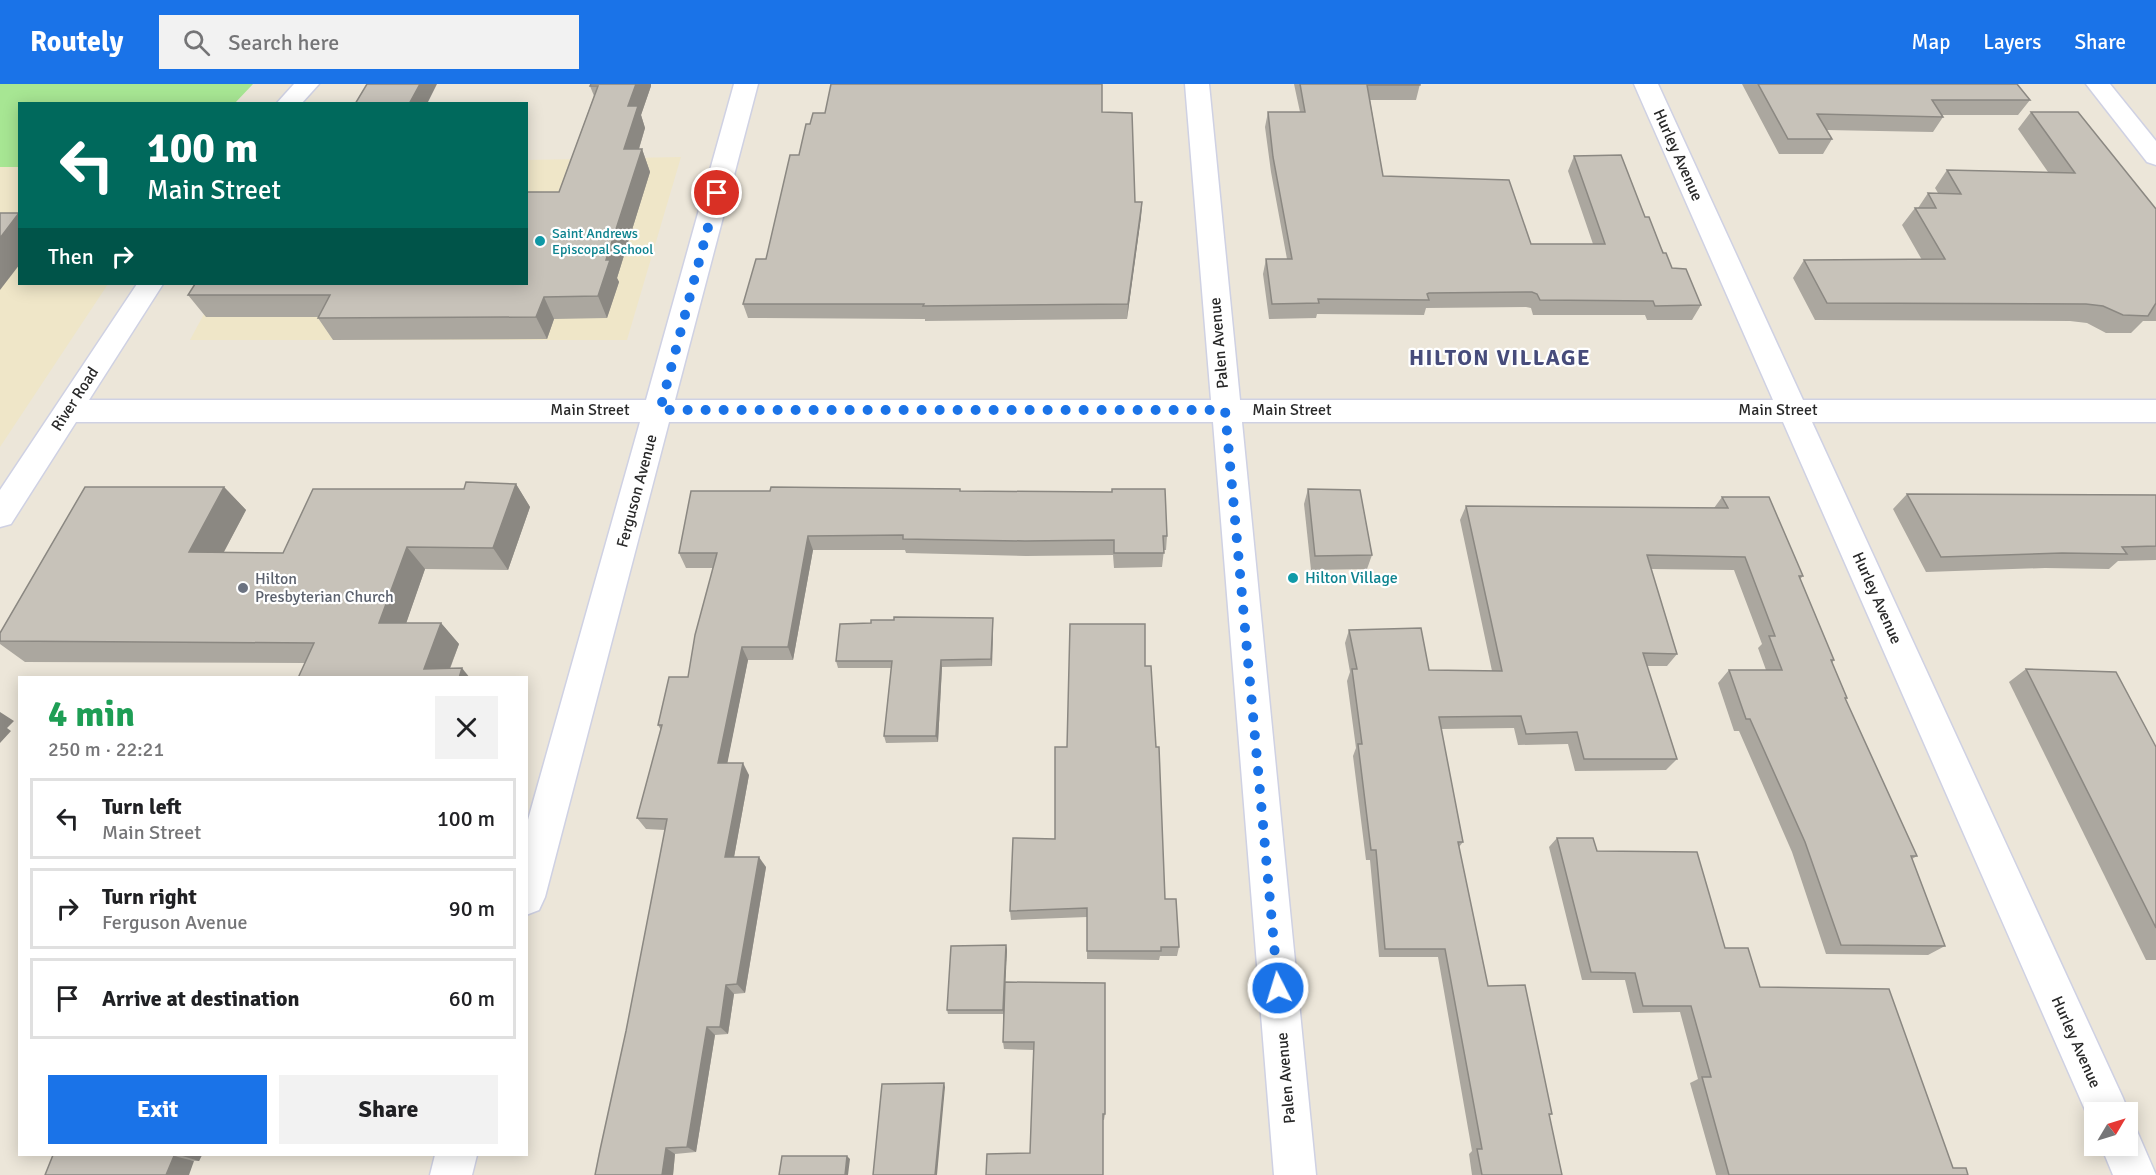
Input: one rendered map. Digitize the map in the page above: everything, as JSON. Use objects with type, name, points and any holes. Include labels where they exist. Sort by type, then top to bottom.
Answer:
[{"type":"street","points":[[289,102],[307,84]]},
{"type":"street","name":"Ferguson Avenue","points":[[528,890],[660,410],[746,84]]},
{"type":"street","name":"Palen Avenue","points":[[1197,84],[1295,1175]]},
{"type":"street","name":"Hurley Avenue","points":[[1646,84],[2103,1102]]},
{"type":"street","points":[[2098,84],[2156,157]]},
{"type":"street","name":"River Road","points":[[0,515],[149,285]]},
{"type":"street","name":"Main Street","points":[[68,411],[2156,411]]},
{"type":"street","points":[[451,1175],[456,1156]]},
{"type":"street","points":[[2126,1156],[2135,1175]]},
{"type":"shaded area","points":[[681,157],[627,340],[190,340],[219,285],[528,285],[528,160]]},
{"type":"shaded area","points":[[0,167],[18,167],[18,285],[107,285],[0,447]]},
{"type":"green space","points":[[0,84],[253,84],[236,102],[18,102],[18,167],[0,167]]},
{"type":"building","points":[[367,84],[420,84],[410,102],[356,102]]},
{"type":"building","points":[[591,84],[636,84],[628,106],[638,106],[624,149],[642,149],[606,260],[610,260],[598,296],[544,297],[536,317],[318,318],[330,295],[188,295],[194,285],[528,285],[528,192],[559,192],[598,86],[590,86]]},
{"type":"building","points":[[831,84],[1102,84],[1102,112],[1132,113],[1135,202],[1142,202],[1128,304],[923,306],[924,304],[743,304],[756,259],[766,259],[790,155],[799,155],[806,124],[810,124],[813,113],[825,113]]},
{"type":"building","points":[[1300,84],[1420,84],[1367,85],[1383,176],[1509,180],[1531,244],[1605,244],[1574,156],[1621,155],[1645,217],[1649,217],[1663,253],[1666,253],[1672,268],[1686,269],[1701,305],[1655,306],[1653,301],[1540,300],[1537,294],[1532,292],[1429,293],[1427,294],[1429,300],[1318,299],[1319,303],[1272,304],[1266,259],[1292,259],[1273,157],[1268,112],[1305,112]]},
{"type":"building","points":[[1758,84],[2017,84],[2030,100],[1932,100],[1943,117],[1817,114],[1832,139],[1788,139]]},
{"type":"building","points":[[2031,112],[2078,112],[2156,209],[2156,303],[2148,316],[2123,315],[2103,306],[2086,304],[1827,303],[1804,260],[1945,259],[1915,208],[1936,208],[1928,193],[1961,194],[1947,170],[2075,173]]},
{"type":"building","points":[[0,213],[18,213],[18,214],[0,238]]},
{"type":"building","name":"Hilton Presbyterian Church","points":[[466,482],[516,484],[493,548],[407,547],[379,623],[441,623],[424,669],[462,668],[460,676],[299,676],[314,643],[0,641],[0,633],[85,487],[224,487],[189,552],[283,553],[313,489],[464,489]]},
{"type":"building","points":[[771,487],[1112,492],[1112,489],[1165,489],[1167,536],[1163,536],[1164,553],[1114,553],[1114,540],[903,539],[903,535],[808,536],[788,647],[742,647],[718,763],[743,763],[725,857],[759,857],[737,984],[726,985],[720,1027],[707,1027],[687,1147],[666,1148],[662,1175],[595,1175],[626,1031],[667,819],[637,818],[662,725],[658,725],[669,677],[688,677],[695,635],[717,553],[679,553],[691,491],[770,491]]},
{"type":"building","points":[[1308,489],[1360,490],[1372,555],[1315,556]]},
{"type":"building","points":[[1907,494],[2156,495],[2156,546],[2122,547],[2127,554],[2062,553],[1941,557]]},
{"type":"building","points":[[1722,497],[1769,497],[1803,576],[1799,576],[1834,660],[1831,660],[1847,698],[1845,698],[1917,856],[1911,856],[1945,946],[1841,945],[1805,842],[1750,719],[1746,719],[1729,670],[1782,670],[1769,636],[1775,636],[1745,557],[1647,555],[1677,654],[1643,653],[1677,759],[1584,759],[1577,732],[1526,734],[1521,716],[1439,717],[1463,842],[1458,842],[1488,986],[1525,985],[1552,1114],[1549,1114],[1562,1175],[1482,1175],[1477,1149],[1482,1149],[1445,949],[1385,949],[1376,850],[1371,850],[1358,744],[1362,744],[1352,669],[1357,669],[1349,630],[1421,628],[1429,670],[1502,671],[1466,506],[1728,508]]},
{"type":"building","points":[[894,617],[993,618],[991,659],[941,660],[936,736],[884,736],[892,661],[836,661],[840,624],[871,623],[871,620],[894,620]]},
{"type":"building","points":[[1070,624],[1145,624],[1145,666],[1151,666],[1156,747],[1159,747],[1165,899],[1176,899],[1179,947],[1161,947],[1161,951],[1087,951],[1087,908],[1010,911],[1013,838],[1055,839],[1055,747],[1067,747]]},
{"type":"building","points":[[2026,669],[2116,672],[2156,747],[2156,928]]},
{"type":"building","points":[[1557,838],[1593,838],[1597,851],[1697,852],[1725,948],[1748,948],[1760,987],[1889,989],[1953,1168],[1966,1168],[1968,1175],[1729,1175],[1702,1077],[1711,1077],[1691,1006],[1643,1006],[1635,973],[1591,972]]},
{"type":"building","points":[[1006,945],[1003,1010],[947,1010],[951,946]]},
{"type":"building","points":[[1005,982],[1105,983],[1103,1175],[986,1175],[987,1154],[1030,1153],[1034,1042],[1003,1042]]},
{"type":"building","points":[[944,1083],[935,1175],[873,1175],[882,1084]]},
{"type":"building","points":[[53,1156],[174,1156],[166,1175],[45,1175]]},
{"type":"building","points":[[782,1156],[847,1156],[845,1175],[779,1175]]},
{"type":"place","name":"Saint Andrews Episcopal School","points":[[540,241]]},
{"type":"place","name":"Hilton Village","points":[[1293,578]]},
{"type":"place","name":"Hilton Presbyterian Church","points":[[243,588]]},
{"type":"district","name":"HILTON VILLAGE","points":[[1500,357]]},
{"type":"route","points":[[717,193],[660,410],[1225,410],[1278,988]]}]
